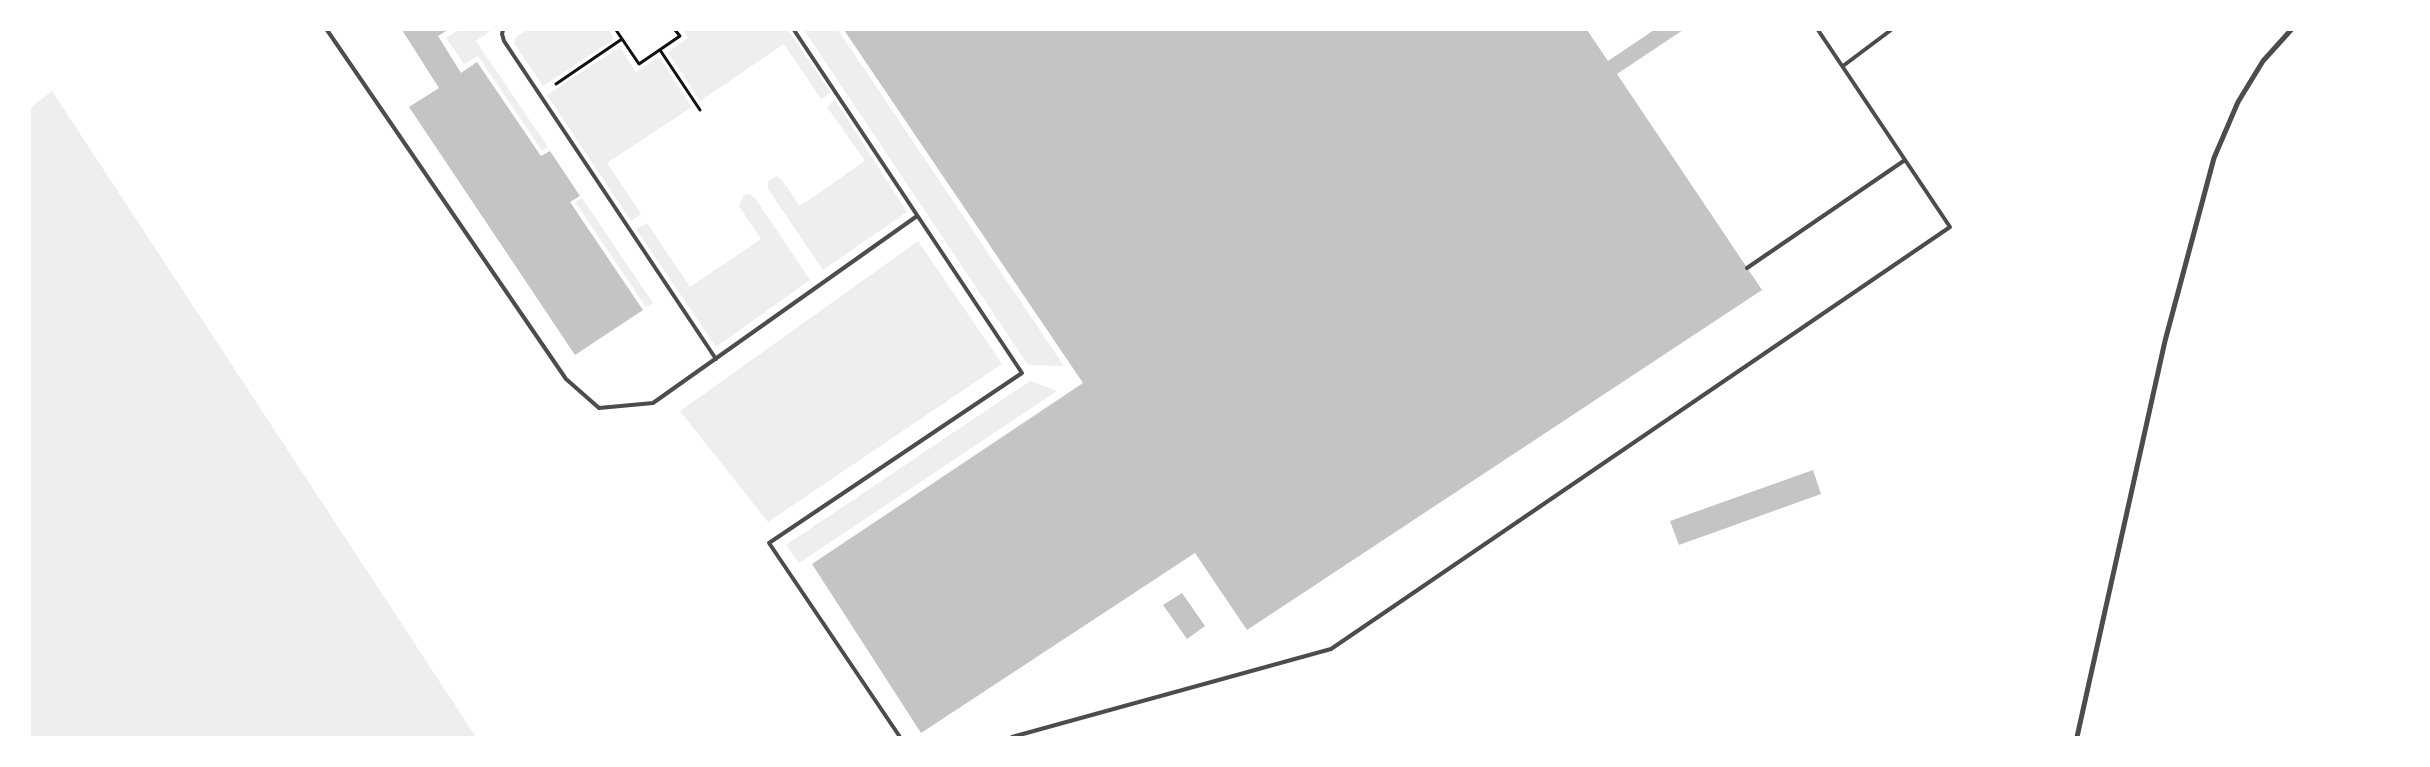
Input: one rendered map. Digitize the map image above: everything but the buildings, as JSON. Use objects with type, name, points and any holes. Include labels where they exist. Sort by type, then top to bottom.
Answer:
[{"type":"street","points":[[2077,737],[2165,341],[2214,158],[2238,102],[2258,70],[2291,30]]},
{"type":"lane","points":[[327,30],[566,379],[599,408],[652,403],[917,216]]},
{"type":"lane","points":[[503,30],[504,41],[716,359]]},
{"type":"lane","points":[[794,30],[1022,373],[769,543],[900,737]]},
{"type":"lane","points":[[1012,737],[1331,649],[1950,227],[1818,30]]},
{"type":"lane","points":[[1843,66],[1891,30]]},
{"type":"lane","points":[[1747,268],[1905,160]]},
{"type":"path","points":[[616,30],[639,64],[680,36],[675,30]]},
{"type":"path","points":[[540,95],[622,39]]},
{"type":"path","points":[[660,49],[700,110]]},
{"type":"shaded area","points":[[459,30],[492,30],[476,41],[548,147],[542,151],[478,56],[464,64],[446,38]]},
{"type":"shaded area","points":[[527,30],[609,30],[614,39],[543,86],[514,43],[516,37]]},
{"type":"shaded area","points":[[683,30],[788,30],[831,93],[821,99],[784,44],[700,101],[668,52],[688,38]]},
{"type":"shaded area","points":[[804,30],[838,30],[1064,366],[1028,365]]},
{"type":"shaded area","points":[[620,47],[636,72],[659,57],[692,107],[607,163],[641,214],[631,221],[547,95]]},
{"type":"shaded area","points":[[52,91],[476,737],[30,737],[30,108]]},
{"type":"shaded area","points":[[835,100],[907,212],[823,270],[768,189],[768,182],[776,176],[782,180],[800,206],[865,161],[827,107]]},
{"type":"shaded area","points":[[749,194],[755,198],[810,280],[716,347],[636,229],[647,223],[690,287],[761,239],[739,206],[744,195]]},
{"type":"shaded area","points":[[582,198],[653,303],[646,307],[575,202]]},
{"type":"shaded area","points":[[918,241],[1002,364],[768,522],[680,411]]},
{"type":"shaded area","points":[[1030,381],[1057,391],[799,563],[786,545]]}]
